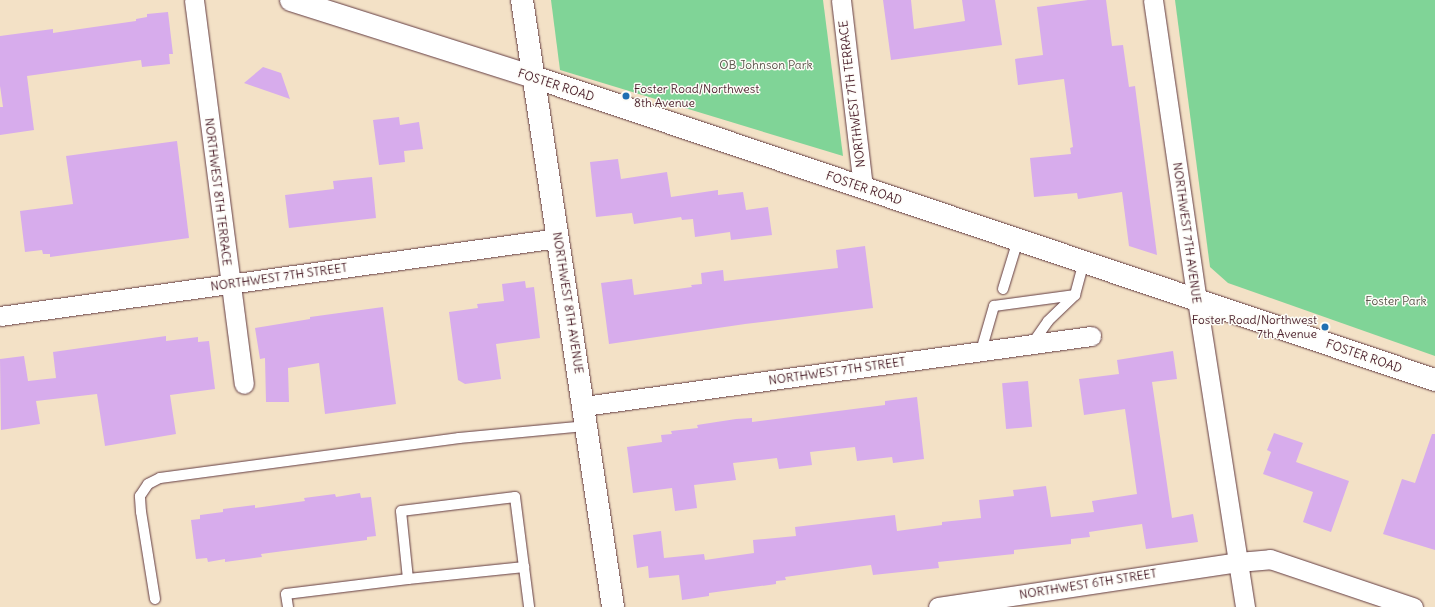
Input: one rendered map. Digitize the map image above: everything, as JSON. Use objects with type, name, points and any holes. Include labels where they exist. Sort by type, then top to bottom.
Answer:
[{"type":"street","name":"NORTHWEST 8TH TERRACE","points":[[194,0],[244,384]]},
{"type":"street","name":"FOSTER ROAD","points":[[291,0],[534,77],[1435,380]]},
{"type":"street","name":"NORTHWEST 8TH AVENUE","points":[[522,0],[613,607]]},
{"type":"street","name":"NORTHWEST 7TH TERRACE","points":[[842,0],[863,187]]},
{"type":"street","name":"NORTHWEST 7TH AVENUE","points":[[1153,0],[1197,300],[1245,607]]},
{"type":"street","name":"NORTHWEST 7TH STREET","points":[[0,316],[558,238]]},
{"type":"street","name":"NORTHWEST 7TH STREET","points":[[585,416],[980,351],[1091,336]]},
{"type":"street","name":"NORTHWEST 6TH STREET","points":[[938,607],[1238,562],[1270,559],[1413,607]]},
{"type":"lane","points":[[1003,288],[1018,240]]},
{"type":"lane","points":[[1032,344],[1048,321],[1074,295],[1084,262]]},
{"type":"lane","points":[[980,351],[994,306],[1074,295]]},
{"type":"lane","points":[[154,599],[140,496],[148,484],[160,478],[459,438],[585,416]]},
{"type":"lane","points":[[408,579],[401,511],[516,497],[529,607]]},
{"type":"lane","points":[[288,607],[286,594],[524,567]]},
{"type":"green space","name":"OB Johnson Park","points":[[551,0],[823,0],[843,156],[560,70]]},
{"type":"green space","name":"Foster Park","points":[[1175,0],[1435,0],[1435,356],[1228,283],[1210,267]]},
{"type":"building","points":[[883,0],[911,0],[914,29],[965,21],[962,0],[995,0],[1002,45],[891,60]]},
{"type":"building","points":[[1088,0],[1106,0],[1112,46],[1123,45],[1129,87],[1135,86],[1157,255],[1129,246],[1122,192],[1078,199],[1077,193],[1034,197],[1030,158],[1071,154],[1070,148],[1073,147],[1064,79],[1018,85],[1015,59],[1043,55],[1037,7]]},
{"type":"building","points":[[168,12],[173,54],[169,54],[170,64],[142,67],[141,60],[27,76],[34,130],[0,135],[0,107],[3,107],[0,86],[0,36],[53,29],[53,33],[136,21],[136,19],[147,17],[147,14]]},
{"type":"building","points":[[263,67],[281,73],[290,99],[244,83]]},
{"type":"building","points":[[399,117],[400,125],[419,122],[423,149],[404,151],[405,162],[379,165],[373,120]]},
{"type":"building","points":[[177,141],[189,238],[50,257],[50,254],[43,254],[42,250],[25,252],[20,211],[73,204],[66,156]]},
{"type":"building","points":[[618,159],[621,179],[667,172],[671,197],[718,190],[718,195],[743,192],[746,210],[768,207],[772,235],[731,240],[730,232],[695,237],[693,219],[682,220],[681,217],[634,224],[632,213],[596,217],[590,162]]},
{"type":"building","points":[[372,177],[376,218],[289,228],[285,195],[334,189],[333,181]]},
{"type":"building","points":[[865,246],[873,308],[745,324],[609,344],[601,283],[632,279],[634,295],[692,287],[691,285],[702,284],[701,273],[723,270],[724,281],[838,268],[836,250]]},
{"type":"building","points":[[525,281],[526,288],[534,287],[540,338],[496,344],[501,379],[465,384],[458,380],[449,312],[478,308],[477,304],[504,301],[502,284]]},
{"type":"building","points":[[383,307],[396,404],[325,414],[319,363],[288,368],[289,402],[266,402],[265,358],[260,359],[255,328],[310,319],[310,317]]},
{"type":"building","points":[[166,336],[166,341],[198,337],[198,342],[209,341],[215,389],[170,395],[176,434],[105,446],[97,394],[36,401],[40,424],[1,430],[0,359],[24,356],[28,381],[56,378],[53,352]]},
{"type":"building","points":[[1173,351],[1177,379],[1152,382],[1172,518],[1193,514],[1198,542],[1146,549],[1142,524],[1089,532],[1090,537],[1071,539],[1071,544],[1014,550],[1014,554],[938,562],[939,568],[873,575],[871,565],[785,577],[786,580],[776,581],[776,584],[709,593],[709,596],[682,600],[679,575],[649,578],[648,566],[637,568],[633,535],[661,531],[664,558],[704,554],[705,560],[754,553],[753,540],[796,536],[795,527],[895,515],[897,531],[942,525],[942,522],[981,518],[979,500],[1014,496],[1013,490],[1046,486],[1051,517],[1094,512],[1092,501],[1137,494],[1125,409],[1084,415],[1079,379],[1119,374],[1117,360]]},
{"type":"building","points":[[1028,381],[1032,427],[1006,429],[1002,383]]},
{"type":"building","points":[[917,397],[924,459],[893,463],[892,457],[857,461],[855,447],[810,452],[812,465],[779,469],[777,458],[733,463],[736,480],[694,485],[697,508],[675,511],[672,488],[633,493],[627,447],[662,442],[661,435],[672,434],[671,431],[698,428],[697,425],[736,419],[752,418],[752,422],[885,405],[885,401]]},
{"type":"building","points":[[1274,433],[1303,443],[1296,462],[1349,481],[1331,532],[1303,522],[1313,492],[1263,474],[1271,452],[1267,450]]},
{"type":"building","points":[[1432,434],[1435,434],[1435,550],[1383,534],[1402,479],[1415,483]]},
{"type":"building","points":[[360,493],[361,498],[371,497],[376,536],[367,537],[367,540],[261,554],[262,557],[225,562],[225,559],[208,562],[207,558],[196,559],[191,520],[200,519],[200,515],[223,512],[223,509],[255,505],[255,508],[305,501],[304,498],[335,494],[336,497]]},
{"type":"place","name":"Foster Road/Northwest 8th Avenue","points":[[626,96]]},
{"type":"place","name":"Foster Road/Northwest 7th Avenue","points":[[1325,327]]}]
